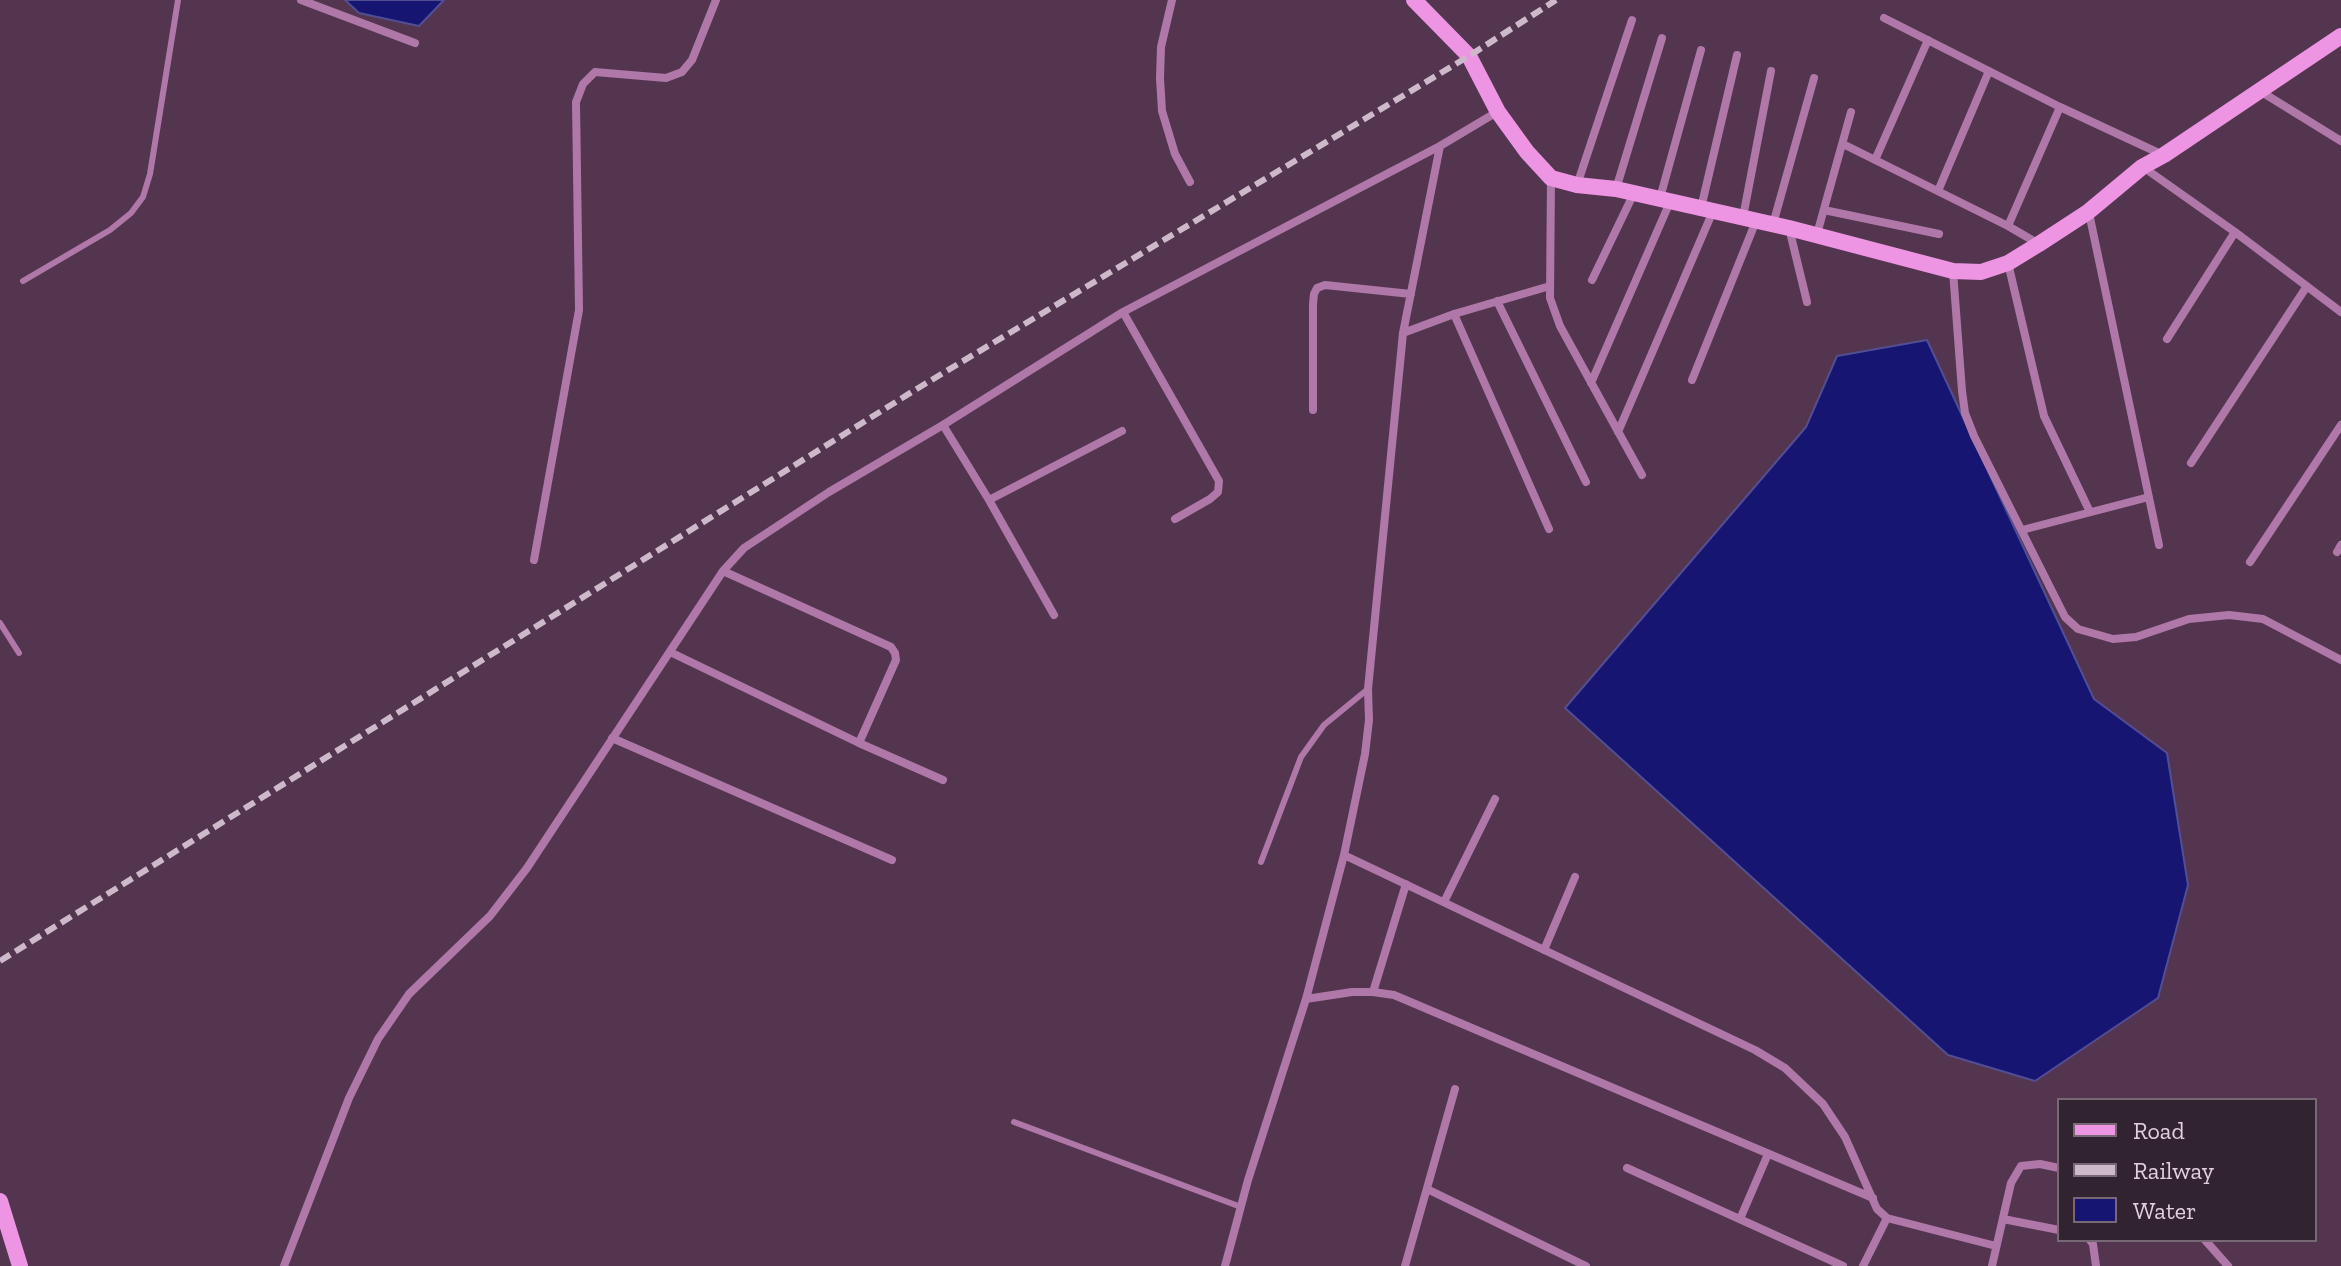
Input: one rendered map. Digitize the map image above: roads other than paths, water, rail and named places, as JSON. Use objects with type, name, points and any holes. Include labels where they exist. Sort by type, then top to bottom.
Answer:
[{"type":"street","points":[[301,0],[415,43]]},
{"type":"street","points":[[534,560],[579,310],[576,102],[583,84],[595,72],[666,78],[682,72],[692,60],[716,0]]},
{"type":"street","points":[[1172,0],[1161,47],[1162,111],[1175,154],[1190,182]]},
{"type":"street","points":[[1414,0],[1469,56],[1498,112],[1527,152],[1551,178],[1577,185],[1616,189],[1817,234],[1953,271],[1981,272],[2008,263],[2088,212],[2142,167],[2340,37]]},
{"type":"street","points":[[1884,18],[2060,107],[2164,155]]},
{"type":"street","points":[[1577,185],[1632,20]]},
{"type":"street","points":[[1616,189],[1662,38]]},
{"type":"street","points":[[1875,160],[1928,40]]},
{"type":"street","points":[[1591,383],[1665,200],[1701,50]]},
{"type":"street","points":[[1618,432],[1707,209],[1737,55]]},
{"type":"street","points":[[1692,380],[1750,219],[1771,71]]},
{"type":"street","points":[[1938,191],[1989,71]]},
{"type":"street","points":[[1807,302],[1781,226],[1814,78]]},
{"type":"street","points":[[2259,90],[2341,141]]},
{"type":"street","points":[[2008,226],[2060,107]]},
{"type":"street","points":[[284,1266],[349,1098],[378,1039],[409,994],[490,916],[527,868],[723,571],[744,548],[829,492],[1123,312],[1440,146],[1498,112]]},
{"type":"street","points":[[1817,234],[1851,112]]},
{"type":"street","points":[[1843,144],[2039,244]]},
{"type":"street","points":[[1225,1266],[1306,999],[1344,855],[1366,745],[1368,689],[1403,333],[1440,146]]},
{"type":"street","points":[[2142,167],[2341,312]]},
{"type":"street","points":[[1551,178],[1550,298],[1560,326],[1642,475]]},
{"type":"street","points":[[1592,280],[1634,193]]},
{"type":"street","points":[[1824,210],[1939,234]]},
{"type":"street","points":[[2088,212],[2159,545]]},
{"type":"street","points":[[2167,339],[2235,232]]},
{"type":"street","points":[[2008,263],[2044,416],[2090,512]]},
{"type":"street","points":[[1953,271],[1965,413],[2065,617],[2078,629],[2113,639],[2136,637],[2189,619],[2229,615],[2263,619],[2341,660]]},
{"type":"street","points":[[1313,410],[1313,304],[1317,288],[1325,285],[1411,294]]},
{"type":"street","points":[[1403,333],[1454,314],[1550,286]]},
{"type":"street","points":[[2191,463],[2307,286]]},
{"type":"street","points":[[1497,301],[1586,482]]},
{"type":"street","points":[[1123,312],[1219,481],[1218,492],[1210,499],[1175,519]]},
{"type":"street","points":[[1454,314],[1549,529]]},
{"type":"street","points":[[943,425],[1054,615]]},
{"type":"street","points":[[2250,562],[2341,425]]},
{"type":"street","points":[[989,500],[1122,431]]},
{"type":"street","points":[[2022,530],[2149,497]]},
{"type":"street","points":[[723,571],[891,647],[896,660],[859,743]]},
{"type":"street","points":[[670,652],[943,780]]},
{"type":"street","points":[[612,738],[892,860]]},
{"type":"street","points":[[1444,902],[1495,799]]},
{"type":"street","points":[[1344,855],[1755,1050],[1785,1068],[1823,1104],[1845,1137],[1877,1209],[1887,1218],[1996,1246]]},
{"type":"street","points":[[1544,950],[1575,877]]},
{"type":"street","points":[[1373,992],[1406,884]]},
{"type":"street","points":[[1306,999],[1352,992],[1394,995],[1873,1198]]},
{"type":"street","points":[[1405,1266],[1455,1089]]},
{"type":"street","points":[[1740,1219],[1768,1154]]},
{"type":"street","points":[[1992,1266],[2011,1183],[2021,1166],[2040,1164],[2057,1168]]},
{"type":"street","points":[[1627,1168],[1843,1266]]},
{"type":"street","points":[[1427,1189],[1586,1266]]},
{"type":"street","points":[[0,1201],[20,1266]]},
{"type":"street","points":[[1863,1266],[1887,1218]]},
{"type":"street","points":[[2003,1219],[2057,1230]]},
{"type":"street","points":[[2092,1242],[2096,1266]]},
{"type":"street","points":[[2207,1242],[2228,1266]]},
{"type":"lane","points":[[23,281],[110,230],[131,213],[143,197],[150,174],[178,0]]},
{"type":"lane","points":[[0,623],[19,653]]},
{"type":"lane","points":[[1261,862],[1301,757],[1324,725],[1368,689]]},
{"type":"lane","points":[[1014,1122],[1241,1207]]},
{"type":"water","points":[[345,0],[444,0],[419,26],[359,13]]},
{"type":"water","points":[[1927,340],[2094,699],[2167,753],[2188,885],[2158,998],[2035,1081],[1948,1055],[1565,708],[1806,427],[1837,356]]},
{"type":"railway","points":[[0,961],[915,390],[1469,56],[1556,0]]}]
